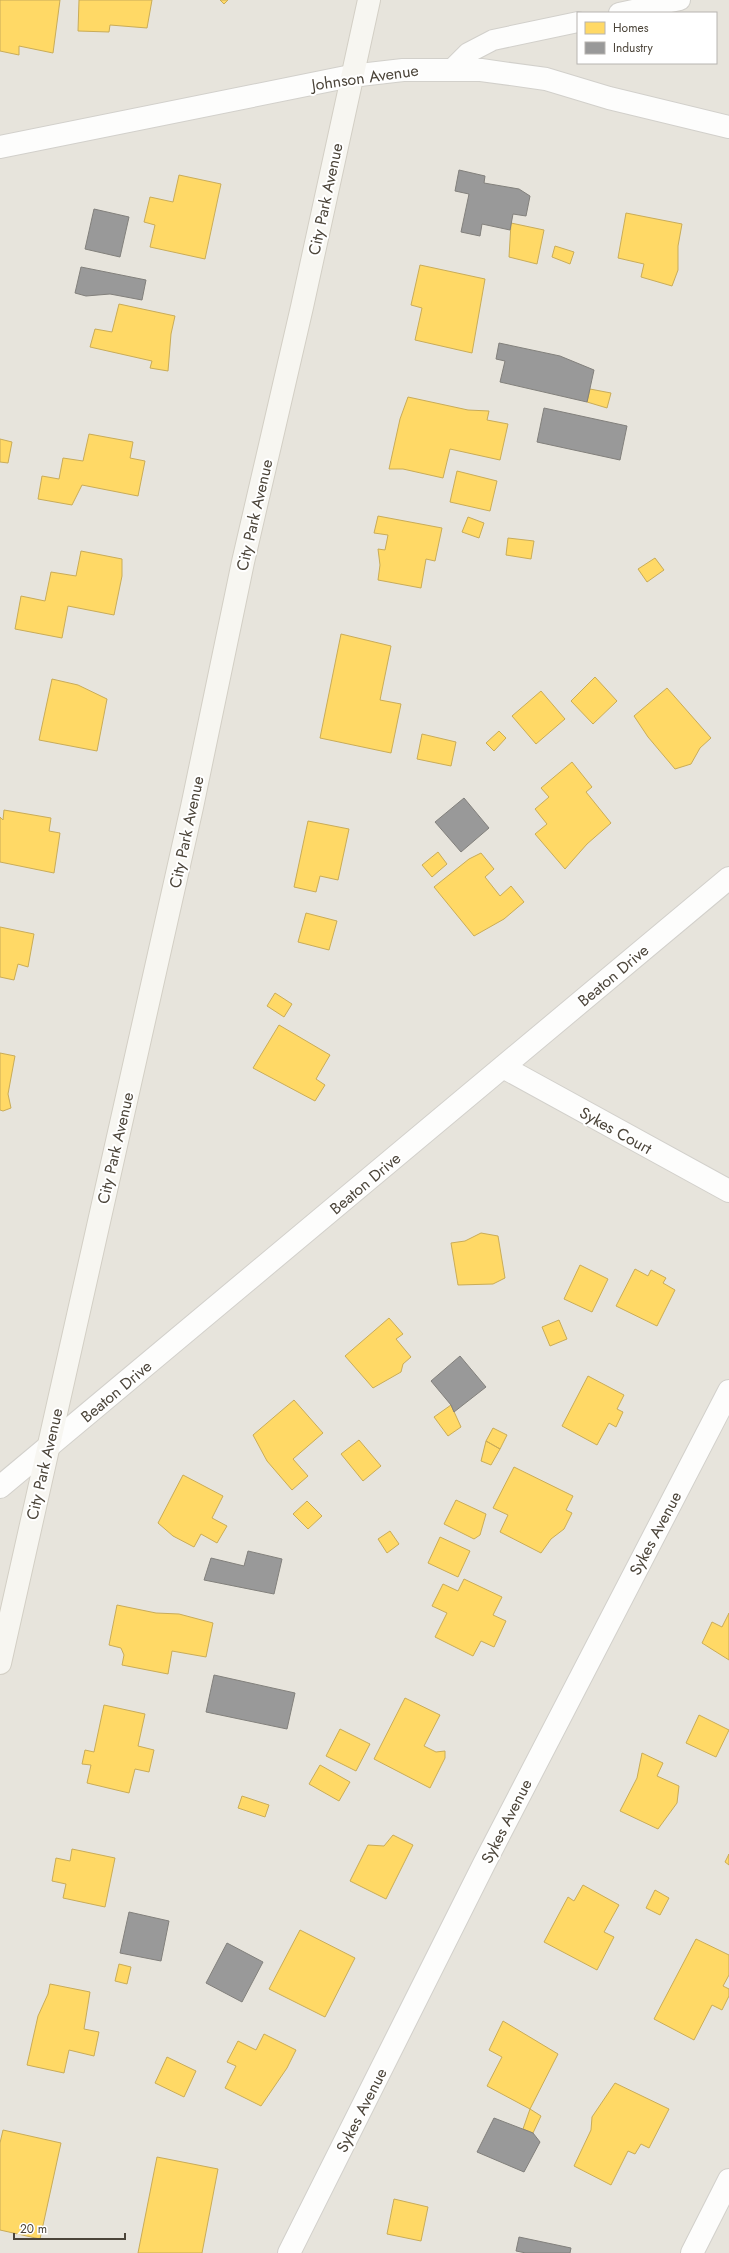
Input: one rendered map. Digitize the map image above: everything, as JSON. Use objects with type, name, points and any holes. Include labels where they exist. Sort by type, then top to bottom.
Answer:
[{"type":"street","name":"City Park Avenue","points":[[0,1663],[192,807],[243,562],[302,307],[351,76],[369,0]]},
{"type":"street","name":"Johnson Avenue","points":[[0,147],[351,76],[403,70],[453,68],[481,70],[546,79],[609,98],[729,127]]},
{"type":"street","name":"Beaton Drive","points":[[0,1487],[729,878]]},
{"type":"street","name":"Sykes Court","points":[[503,1067],[729,1191]]},
{"type":"street","name":"Sykes Avenue","points":[[289,2253],[484,1864],[729,1391]]},
{"type":"street","points":[[692,2253],[729,2180]]},
{"type":"lane","points":[[624,12],[680,0]]},
{"type":"lane","points":[[453,68],[468,53],[493,40],[577,22]]},
{"type":"shaded area","points":[[0,0],[729,0],[729,2253],[0,2253]]},
{"type":"building: Homes","points":[[0,0],[60,0],[53,53],[19,46],[19,55],[0,51]]},
{"type":"building: Homes","points":[[79,0],[152,0],[147,28],[110,25],[109,32],[78,31]]},
{"type":"building: Homes","points":[[220,0],[228,0],[224,4]]},
{"type":"building: Homes","points":[[179,175],[221,184],[205,259],[150,247],[155,225],[144,222],[150,197],[173,202]]},
{"type":"building: Homes","points":[[626,213],[682,224],[678,246],[678,270],[672,286],[641,277],[644,264],[618,258]]},
{"type":"building: Homes","points":[[511,223],[544,230],[537,264],[509,257]]},
{"type":"building: Homes","points":[[555,246],[574,252],[570,264],[552,257]]},
{"type":"building: Homes","points":[[420,265],[485,279],[472,353],[415,340],[422,308],[411,305]]},
{"type":"building: Homes","points":[[119,304],[175,316],[171,334],[168,371],[150,368],[152,361],[90,347],[95,329],[112,332]]},
{"type":"building: Homes","points":[[590,389],[611,393],[607,408],[587,402]]},
{"type":"building: Homes","points":[[408,397],[468,410],[489,411],[487,420],[508,424],[500,460],[450,449],[443,478],[403,469],[389,469],[400,419]]},
{"type":"building: Homes","points":[[89,434],[133,442],[130,458],[145,461],[138,496],[82,485],[72,505],[38,499],[42,476],[59,479],[63,458],[83,461]]},
{"type":"building: Homes","points":[[0,439],[12,442],[8,463],[0,462]]},
{"type":"building: Homes","points":[[457,471],[497,481],[490,511],[450,502]]},
{"type":"building: Homes","points":[[378,516],[442,528],[435,561],[426,559],[421,588],[378,580],[380,565],[378,549],[385,550],[388,535],[374,533]]},
{"type":"building: Homes","points":[[468,517],[484,523],[479,538],[462,532]]},
{"type":"building: Homes","points":[[508,538],[534,541],[531,559],[506,555]]},
{"type":"building: Homes","points":[[81,551],[122,559],[122,576],[114,615],[68,606],[62,638],[15,629],[21,596],[45,601],[51,572],[76,576]]},
{"type":"building: Homes","points":[[655,558],[664,570],[647,582],[638,569]]},
{"type":"building: Homes","points":[[341,634],[391,646],[380,700],[401,704],[391,753],[320,738]]},
{"type":"building: Homes","points":[[595,677],[617,701],[593,724],[571,701]]},
{"type":"building: Homes","points":[[52,679],[78,685],[107,699],[97,751],[39,740]]},
{"type":"building: Homes","points":[[667,688],[711,738],[700,748],[691,764],[675,769],[648,737],[634,716]]},
{"type":"building: Homes","points":[[541,691],[565,719],[536,744],[512,716]]},
{"type":"building: Homes","points":[[499,731],[506,738],[494,751],[486,743]]},
{"type":"building: Homes","points":[[422,734],[456,742],[451,766],[417,759]]},
{"type":"building: Homes","points":[[572,762],[592,787],[586,792],[611,823],[587,844],[565,869],[535,834],[547,824],[535,809],[549,797],[541,788]]},
{"type":"building: Homes","points":[[4,810],[51,818],[49,831],[60,833],[54,873],[0,862],[0,817],[3,820]]},
{"type":"building: Homes","points":[[308,821],[349,829],[338,880],[320,876],[316,892],[294,887]]},
{"type":"building: Homes","points":[[438,852],[447,864],[432,877],[422,865]]},
{"type":"building: Homes","points":[[481,853],[494,869],[485,877],[500,896],[511,886],[524,902],[504,919],[474,936],[434,887],[469,859]]},
{"type":"building: Homes","points":[[306,913],[337,921],[329,950],[298,942]]},
{"type":"building: Homes","points":[[0,927],[34,934],[28,967],[18,964],[14,980],[0,977]]},
{"type":"building: Homes","points":[[275,993],[292,1004],[284,1017],[267,1006]]},
{"type":"building: Homes","points":[[279,1025],[330,1055],[316,1079],[325,1085],[315,1101],[253,1068]]},
{"type":"building: Homes","points":[[0,1053],[15,1056],[8,1094],[11,1108],[3,1111],[0,1110]]},
{"type":"building: Homes","points":[[481,1233],[498,1236],[505,1278],[493,1284],[458,1285],[451,1243],[465,1241]]},
{"type":"building: Homes","points":[[580,1265],[608,1279],[592,1312],[564,1299]]},
{"type":"building: Homes","points":[[635,1269],[648,1276],[651,1270],[666,1278],[663,1283],[675,1290],[657,1326],[616,1306]]},
{"type":"building: Homes","points":[[389,1318],[403,1334],[396,1339],[411,1357],[403,1364],[401,1372],[373,1388],[345,1356]]},
{"type":"building: Homes","points":[[559,1320],[567,1339],[550,1346],[542,1327]]},
{"type":"building: Homes","points":[[588,1376],[624,1395],[617,1409],[623,1412],[616,1427],[609,1423],[597,1445],[562,1426]]},
{"type":"building: Homes","points":[[294,1400],[323,1433],[293,1459],[308,1476],[292,1490],[267,1461],[253,1435]]},
{"type":"building: Homes","points":[[451,1405],[461,1427],[448,1436],[434,1417]]},
{"type":"building: Homes","points":[[493,1428],[507,1435],[500,1449],[486,1441]]},
{"type":"building: Homes","points":[[359,1440],[381,1466],[363,1481],[341,1454]]},
{"type":"building: Homes","points":[[486,1441],[500,1449],[491,1465],[481,1461]]},
{"type":"building: Homes","points":[[514,1467],[573,1496],[566,1510],[572,1513],[564,1529],[551,1539],[541,1553],[500,1532],[508,1515],[493,1508]]},
{"type":"building: Homes","points":[[183,1475],[223,1496],[212,1518],[227,1526],[217,1543],[201,1534],[194,1547],[173,1536],[158,1523]]},
{"type":"building: Homes","points":[[456,1500],[486,1514],[480,1535],[474,1539],[444,1524]]},
{"type":"building: Homes","points":[[307,1501],[322,1516],[308,1529],[293,1514]]},
{"type":"building: Homes","points":[[390,1531],[399,1544],[387,1553],[378,1539]]},
{"type":"building: Homes","points":[[440,1537],[470,1551],[458,1577],[428,1563]]},
{"type":"building: Homes","points":[[464,1579],[502,1597],[493,1615],[506,1621],[494,1647],[481,1641],[473,1656],[435,1637],[447,1613],[432,1606],[443,1584],[458,1591]]},
{"type":"building: Homes","points":[[117,1605],[156,1613],[179,1614],[213,1623],[206,1657],[172,1651],[168,1674],[122,1665],[124,1655],[121,1648],[109,1645]]},
{"type":"building: Homes","points":[[729,1613],[729,1660],[702,1643],[712,1622],[722,1627]]},
{"type":"building: Homes","points":[[405,1698],[440,1715],[424,1746],[436,1752],[445,1751],[445,1758],[430,1788],[374,1759]]},
{"type":"building: Homes","points":[[104,1705],[145,1714],[138,1746],[154,1750],[149,1772],[135,1769],[129,1793],[87,1783],[91,1765],[82,1764],[85,1750],[94,1752]]},
{"type":"building: Homes","points":[[699,1715],[729,1730],[716,1757],[686,1743]]},
{"type":"building: Homes","points":[[340,1729],[370,1744],[356,1771],[326,1756]]},
{"type":"building: Homes","points":[[642,1753],[663,1763],[657,1776],[679,1786],[677,1803],[658,1829],[620,1811],[637,1778]]},
{"type":"building: Homes","points":[[320,1765],[350,1782],[339,1801],[309,1784]]},
{"type":"building: Homes","points":[[242,1796],[269,1805],[265,1817],[238,1808]]},
{"type":"building: Homes","points":[[393,1835],[413,1845],[386,1899],[350,1881],[368,1845],[384,1846]]},
{"type":"building: Homes","points":[[72,1849],[115,1858],[105,1907],[63,1898],[66,1884],[52,1881],[56,1858],[70,1861]]},
{"type":"building: Homes","points":[[729,1854],[729,1865],[725,1862]]},
{"type":"building: Homes","points":[[583,1885],[619,1905],[604,1932],[614,1937],[597,1970],[544,1942],[568,1897],[574,1901]]},
{"type":"building: Homes","points":[[655,1890],[669,1898],[660,1915],[646,1908]]},
{"type":"building: Homes","points":[[300,1930],[355,1958],[325,2017],[269,1989]]},
{"type":"building: Homes","points":[[696,1939],[729,1955],[729,1975],[723,1986],[729,1989],[729,1996],[722,2010],[712,2005],[694,2040],[654,2019]]},
{"type":"building: Homes","points":[[119,1964],[131,1967],[127,1984],[115,1981]]},
{"type":"building: Homes","points":[[50,1984],[90,1992],[84,2029],[99,2032],[94,2056],[69,2050],[64,2073],[27,2065],[38,2016],[48,1994]]},
{"type":"building: Homes","points":[[503,2021],[558,2054],[530,2109],[487,2086],[502,2057],[489,2050]]},
{"type":"building: Homes","points":[[264,2034],[296,2050],[287,2068],[261,2106],[225,2088],[236,2066],[227,2062],[238,2041],[256,2050]]},
{"type":"building: Homes","points":[[167,2057],[196,2071],[184,2097],[155,2083]]},
{"type":"building: Homes","points":[[615,2083],[669,2109],[649,2148],[641,2144],[635,2154],[628,2151],[611,2185],[574,2166],[591,2130],[592,2117]]},
{"type":"building: Homes","points":[[530,2109],[541,2116],[533,2133],[523,2129]]},
{"type":"building: Homes","points":[[3,2130],[61,2143],[40,2239],[0,2230],[0,2143]]},
{"type":"building: Homes","points":[[157,2157],[218,2169],[202,2253],[138,2253]]},
{"type":"building: Homes","points":[[394,2199],[428,2207],[421,2241],[387,2234]]},
{"type":"building: Industry","points":[[459,170],[485,176],[484,183],[519,189],[530,196],[526,216],[513,214],[510,230],[482,224],[480,236],[461,232],[469,194],[455,191]]},
{"type":"building: Industry","points":[[94,209],[129,217],[120,257],[85,249]]},
{"type":"building: Industry","points":[[81,267],[146,280],[142,300],[110,294],[86,296],[75,293]]},
{"type":"building: Industry","points":[[499,343],[560,356],[594,370],[587,402],[500,382],[505,361],[496,359]]},
{"type":"building: Industry","points":[[544,408],[627,426],[620,460],[537,442]]},
{"type":"building: Industry","points":[[464,798],[489,828],[461,852],[435,822]]},
{"type":"building: Industry","points":[[460,1356],[486,1387],[454,1412],[451,1405],[431,1381]]},
{"type":"building: Industry","points":[[248,1551],[282,1559],[274,1594],[204,1580],[211,1558],[244,1566]]},
{"type":"building: Industry","points":[[214,1675],[295,1693],[287,1729],[206,1712]]},
{"type":"building: Industry","points":[[129,1912],[169,1921],[161,1961],[120,1953]]},
{"type":"building: Industry","points":[[227,1943],[263,1962],[242,2002],[206,1983]]},
{"type":"building: Industry","points":[[494,2118],[533,2133],[540,2142],[524,2172],[477,2152]]},
{"type":"building: Industry","points":[[519,2237],[571,2248],[570,2253],[526,2253],[516,2251]]}]
